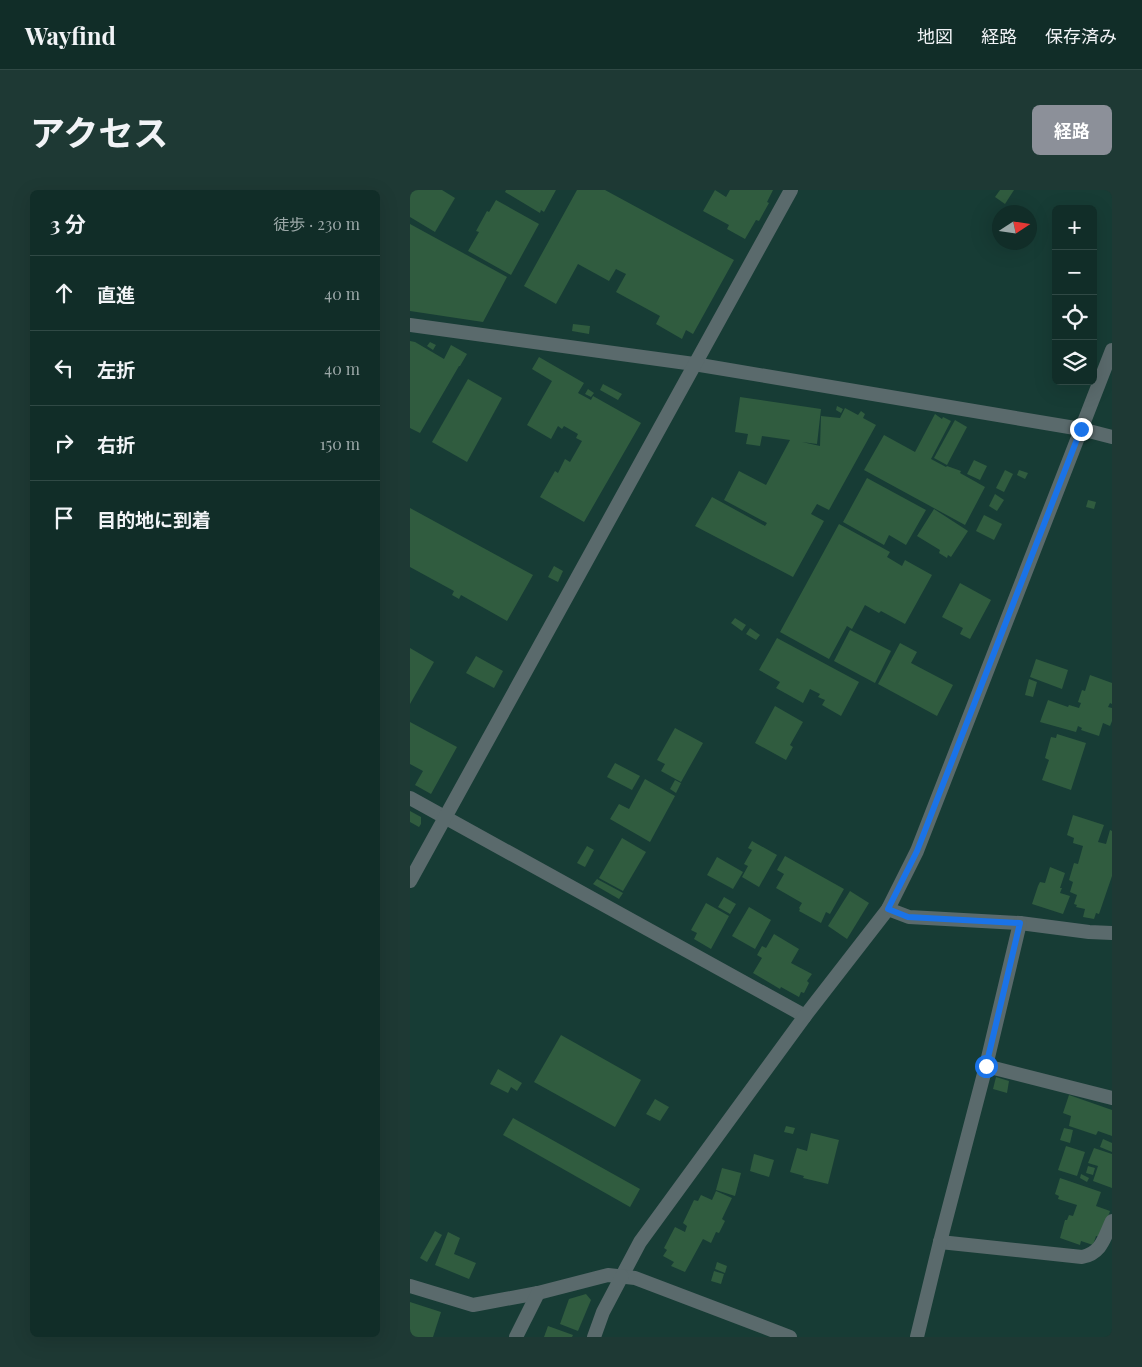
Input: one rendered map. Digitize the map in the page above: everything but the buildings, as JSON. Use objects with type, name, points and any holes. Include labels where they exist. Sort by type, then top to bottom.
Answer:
[{"type":"street","points":[[410,881],[791,190]]},
{"type":"street","points":[[410,325],[694,364],[1081,429],[1112,437]]},
{"type":"street","points":[[594,1337],[603,1312],[640,1242],[805,1016],[888,909],[917,851],[1112,350]]},
{"type":"street","points":[[410,798],[805,1016]]},
{"type":"street","points":[[888,909],[908,917],[1020,923],[1112,933]]},
{"type":"street","points":[[917,1337],[986,1066],[1020,923]]},
{"type":"street","points":[[986,1066],[1112,1098]]},
{"type":"street","points":[[940,1242],[1082,1257],[1091,1255],[1098,1250],[1112,1221]]},
{"type":"street","points":[[410,1286],[473,1305],[538,1293],[608,1276],[622,1276],[635,1278],[790,1337]]},
{"type":"street","points":[[516,1337],[538,1293]]},
{"type":"route","points":[[986,1066],[1020,923],[908,917],[888,909],[917,851],[1081,429]]}]
